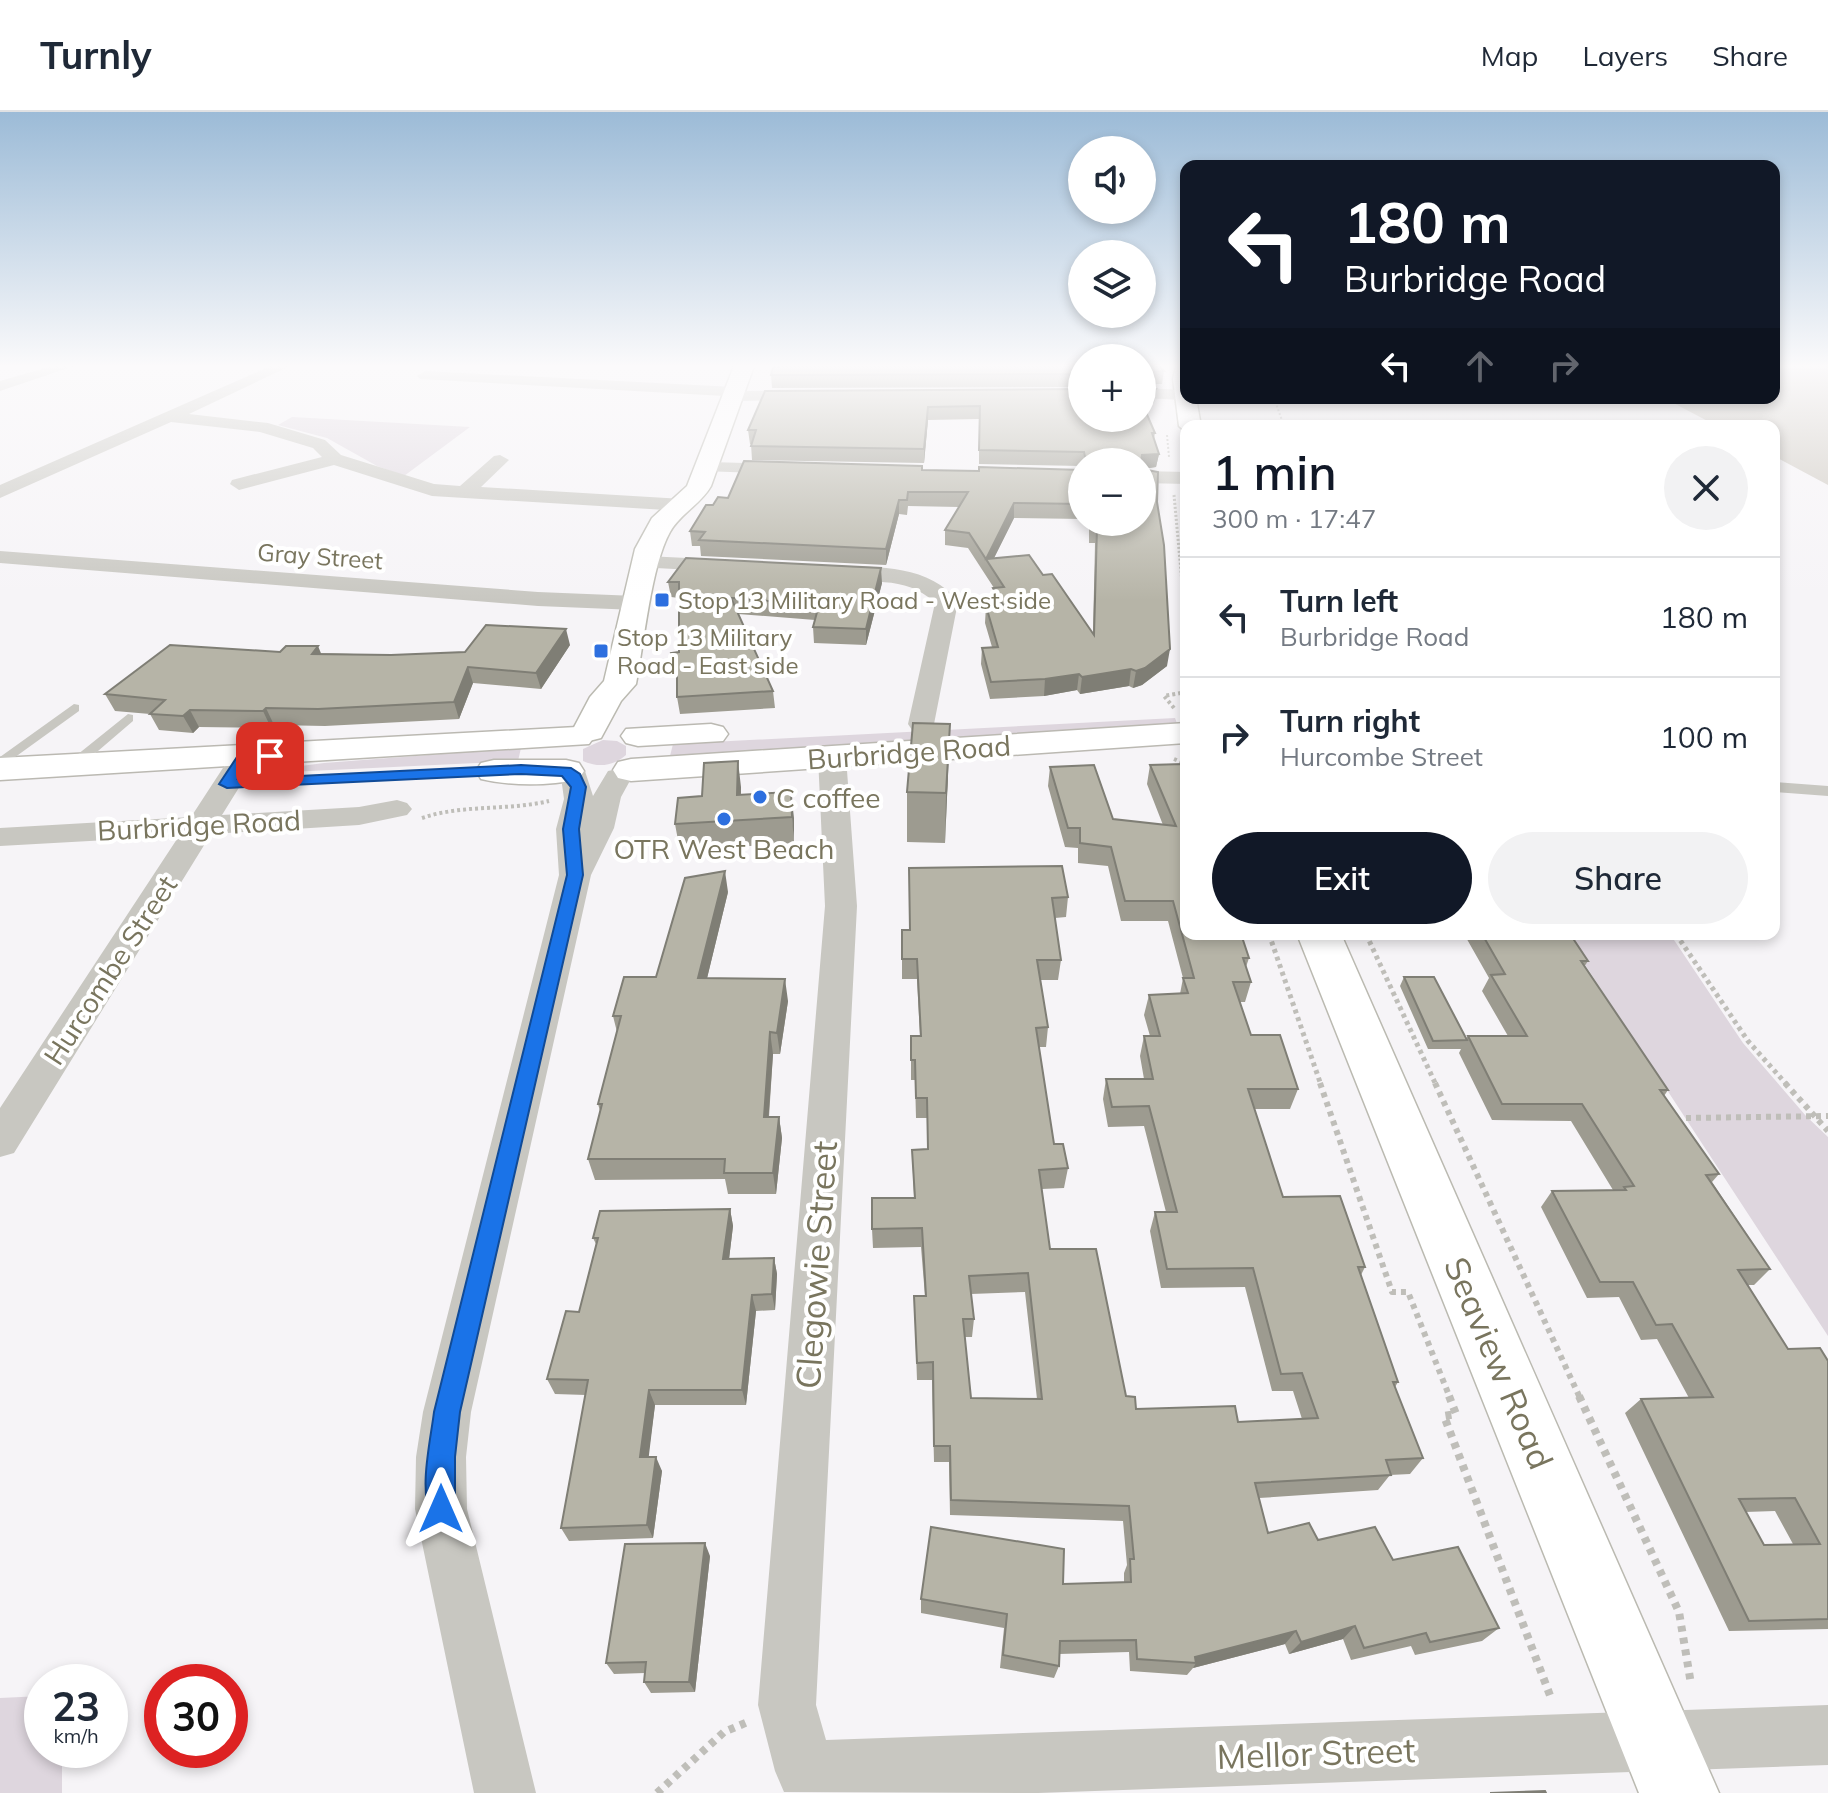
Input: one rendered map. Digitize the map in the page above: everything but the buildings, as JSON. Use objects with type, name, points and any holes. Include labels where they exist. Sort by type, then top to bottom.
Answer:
[{"type":"main road","points":[[573,763],[607,697],[620,684],[654,534],[693,496],[709,467],[717,444]]},
{"type":"main road","points":[[620,684],[627,697],[629,753]]},
{"type":"main road","name":"Burbridge Road","points":[[629,753],[921,724],[1180,718]]},
{"type":"main road","name":"Burbridge Road","points":[[629,753],[832,757],[1107,740],[1180,719]]},
{"type":"main road","points":[[573,763],[618,727],[629,753]]},
{"type":"main road","points":[[1107,740],[1180,746]]},
{"type":"main road","points":[[573,763],[588,781],[629,753]]},
{"type":"main road","name":"Burbridge Road","points":[[0,767],[521,769],[573,763]]},
{"type":"main road","name":"Burbridge Road","points":[[0,795],[236,770]]},
{"type":"main road","name":"Seaview Road","points":[[1322,940],[1669,1768]]},
{"type":"street","points":[[0,492],[107,444]]},
{"type":"street","points":[[319,444],[335,459],[414,486],[463,493],[683,505]]},
{"type":"street","points":[[239,484],[335,459]]},
{"type":"street","points":[[463,493],[500,460]]},
{"type":"street","points":[[709,467],[806,469]]},
{"type":"street","points":[[1156,479],[1180,482]]},
{"type":"street","name":"Gray Street","points":[[0,557],[538,599],[636,603]]},
{"type":"street","points":[[646,562],[750,567]]},
{"type":"street","points":[[814,571],[893,575],[915,580],[929,585],[947,602],[921,724]]},
{"type":"street","points":[[505,1793],[441,1509],[441,1457],[447,1412],[575,875],[599,828],[607,797],[629,753]]},
{"type":"street","name":"Clegowie Street","points":[[805,1771],[787,1705],[841,906],[832,757]]},
{"type":"street","points":[[573,763],[579,799],[571,829],[575,875]]},
{"type":"street","name":"Hurcombe Street","points":[[0,1141],[16,1091],[202,825],[236,770]]},
{"type":"street","name":"Burbridge Road","points":[[0,837],[408,814]]},
{"type":"street","name":"Mellor Street","points":[[805,1771],[1669,1768],[1828,1735]]},
{"type":"lane","points":[[0,767],[74,708]]},
{"type":"lane","points":[[72,766],[128,718]]},
{"type":"lane","points":[[1780,787],[1828,791]]},
{"type":"path","points":[[1180,693],[1164,696],[1180,716]]},
{"type":"path","points":[[408,814],[442,810],[502,810],[573,763]]},
{"type":"path","points":[[1271,940],[1392,1292],[1408,1292],[1456,1414],[1444,1416],[1551,1698]]},
{"type":"path","points":[[1369,940],[1679,1612],[1691,1684]]},
{"type":"path","points":[[1680,940],[1748,1041],[1828,1131]]},
{"type":"path","points":[[1686,1118],[1828,1116]]},
{"type":"path","points":[[657,1793],[724,1732],[787,1705]]},
{"type":"shaded area","points":[[339,444],[447,444],[404,476],[377,466]]},
{"type":"shaded area","points":[[1780,444],[1828,444],[1828,485],[1780,459]]},
{"type":"shaded area","points":[[1175,718],[1179,729],[669,760],[673,744]]},
{"type":"shaded area","points":[[603,740],[617,741],[626,746],[626,755],[606,765],[583,761],[583,749]]},
{"type":"shaded area","points":[[521,748],[518,761],[269,773],[270,770],[324,763]]},
{"type":"shaded area","points":[[1569,940],[1674,940],[1743,1043],[1828,1137],[1828,1336]]},
{"type":"shaded area","points":[[24,1697],[24,1768],[62,1768],[62,1793],[0,1793],[0,1698]]},
{"type":"place","name":"Stop 13 Military Road - West side","points":[[662,600]]},
{"type":"place","name":"Stop 13 Military Road - East side","points":[[601,651]]},
{"type":"place","name":"C coffee","points":[[760,797]]},
{"type":"place","name":"OTR West Beach","points":[[724,819]]},
{"type":"route","points":[[270,756],[244,757],[227,784],[521,769],[566,771],[575,777],[579,787],[571,829],[575,875],[447,1412],[441,1457],[441,1509]]}]
